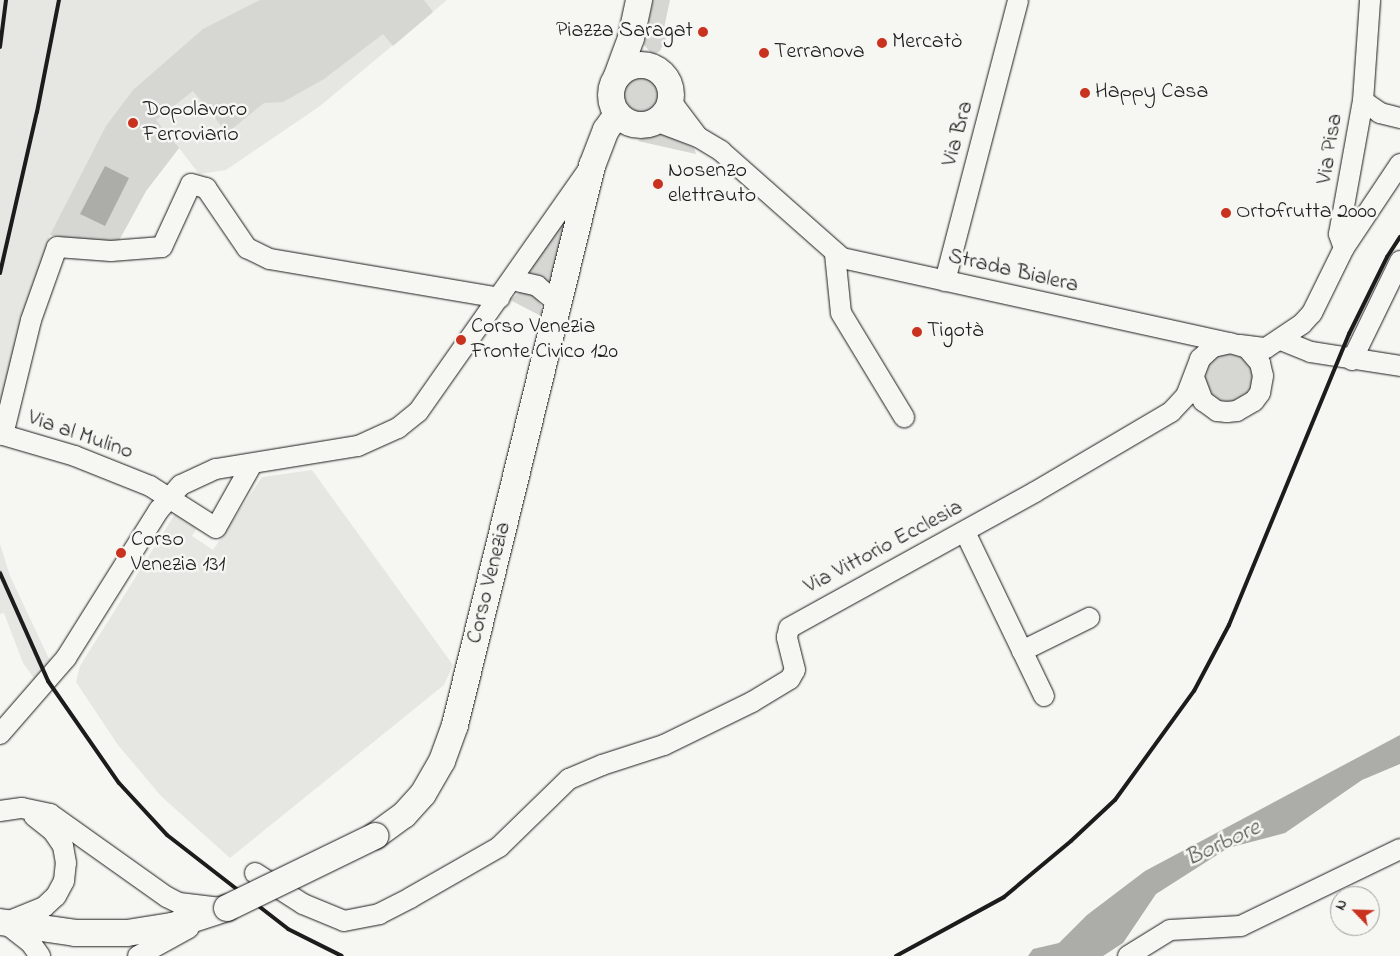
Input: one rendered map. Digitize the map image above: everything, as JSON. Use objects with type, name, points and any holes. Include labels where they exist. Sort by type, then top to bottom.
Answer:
[{"type":"main road","points":[[631,38],[643,64],[664,75],[670,100],[663,115],[654,121],[634,124],[617,114],[610,95],[631,38],[638,0]]},
{"type":"main road","points":[[617,76],[624,69],[643,64]]},
{"type":"main road","name":"Corso Venezia","points":[[2,922],[75,933],[127,934],[172,926],[227,908],[375,836],[404,815],[423,794],[442,761],[455,725],[592,166],[606,130],[617,114]]},
{"type":"street","name":"Via Bra","points":[[945,281],[1018,0]]},
{"type":"street","name":"Via Pisa","points":[[1344,248],[1339,234],[1363,101],[1370,0]]},
{"type":"street","name":"Strada Bialera","points":[[670,100],[698,137]]},
{"type":"street","points":[[1363,101],[1380,113],[1400,118]]},
{"type":"street","name":"Strada Bialera","points":[[654,121],[698,137],[736,162],[835,254],[1180,335],[1235,344]]},
{"type":"street","points":[[1180,335],[1192,348],[1198,394],[1217,410],[1237,412],[1246,408],[1260,393],[1269,356],[1280,341],[1312,312],[1344,248],[1400,164]]},
{"type":"street","name":"Corso Venezia","points":[[0,734],[66,658],[168,498],[194,476],[358,446],[398,428],[430,398],[592,166]]},
{"type":"street","name":"Via al Mulino","points":[[252,464],[216,528],[150,486],[76,456],[2,435],[31,320],[57,247],[111,251],[162,247],[192,184],[206,188],[246,248],[270,259],[500,298]]},
{"type":"street","points":[[835,254],[841,314],[904,417]]},
{"type":"street","points":[[1352,360],[1361,347],[1374,309],[1400,260]]},
{"type":"street","points":[[512,280],[537,286],[559,304]]},
{"type":"street","points":[[1195,372],[1206,352],[1235,344],[1259,349],[1280,341],[1311,352],[1352,360],[1400,366]]},
{"type":"street","points":[[1235,344],[1252,352],[1260,363],[1263,383]]},
{"type":"street","name":"Via Vittorio Ecclesia","points":[[256,873],[303,904],[344,921],[379,914],[452,876],[498,847],[569,780],[602,765],[664,745],[752,702],[790,679],[795,670],[787,637],[789,628],[965,532],[1171,412],[1186,396],[1195,372]]},
{"type":"street","name":"Via Vittorio Ecclesia","points":[[1171,412],[1198,408],[1217,410]]},
{"type":"street","points":[[965,532],[1044,696]]},
{"type":"street","points":[[1022,650],[1089,618]]},
{"type":"street","points":[[2,922],[44,907],[56,896],[64,881],[66,863],[63,846],[54,831],[22,808]]},
{"type":"street","points":[[0,811],[22,808],[50,814],[179,903],[227,908]]},
{"type":"street","points":[[1128,956],[1170,930],[1241,926],[1400,849]]},
{"type":"street","points":[[138,956],[227,908]]},
{"type":"street","points":[[2,922],[30,942],[40,956]]},
{"type":"shaded area","points":[[0,0],[447,0],[320,106],[226,170],[199,174],[179,148],[146,191],[116,246],[50,235],[18,334],[0,420]]},
{"type":"shaded area","name":"Dopolavoro Ferroviario","points":[[260,0],[424,0],[433,12],[393,46],[383,34],[324,79],[283,102],[264,103],[227,133],[193,91],[156,120],[179,148],[146,191],[116,246],[50,235],[106,126],[133,90],[203,29]]},
{"type":"shaded area","points":[[653,0],[670,0],[664,28],[666,39],[660,51],[653,55],[644,45]]},
{"type":"shaded area","points":[[641,77],[653,83],[659,95],[653,107],[641,113],[629,107],[623,95],[629,83]]},
{"type":"shaded area","points":[[660,132],[694,148],[696,154],[638,141],[648,133]]},
{"type":"shaded area","points":[[565,224],[553,285],[542,276],[527,272],[560,225]]},
{"type":"shaded area","points":[[521,291],[534,295],[541,305],[543,317],[510,300]]},
{"type":"shaded area","points":[[1229,354],[1238,356],[1246,361],[1251,369],[1253,378],[1251,387],[1246,395],[1238,400],[1229,402],[1220,400],[1212,395],[1207,387],[1205,378],[1207,369],[1212,361],[1220,356]]},
{"type":"shaded area","points":[[312,470],[453,665],[444,685],[230,858],[161,796],[118,745],[76,682],[80,666],[175,514],[197,528],[192,536],[213,550],[262,477]]},
{"type":"shaded area","points":[[0,544],[10,576],[51,663],[36,681],[23,663],[4,613],[0,614]]},
{"type":"water","points":[[105,166],[129,178],[105,226],[80,214]]},
{"type":"water","name":"Borbore","points":[[1400,735],[1400,764],[1362,780],[1285,833],[1228,848],[1156,894],[1123,943],[1103,956],[1028,956],[1033,949],[1059,943],[1087,915],[1145,871]]},
{"type":"railway","points":[[0,47],[6,0]]},
{"type":"railway","points":[[0,273],[37,112],[59,0]]},
{"type":"railway","points":[[896,956],[1004,897],[1071,841],[1115,800],[1194,691],[1229,625],[1349,334],[1387,257],[1400,237]]},
{"type":"railway","points":[[0,573],[48,681],[119,783],[167,835],[288,929],[342,956]]},
{"type":"place","name":"Piazza Saragat","points":[[703,32]]},
{"type":"place","name":"Mercatò","points":[[882,43]]},
{"type":"place","name":"Terranova","points":[[764,53]]},
{"type":"place","name":"Happy Casa","points":[[1085,93]]},
{"type":"place","name":"Dopolavoro Ferroviario","points":[[133,123]]},
{"type":"place","name":"Nosenzo elettrauto","points":[[658,184]]},
{"type":"place","name":"Ortofrutta 2000","points":[[1226,213]]},
{"type":"place","name":"Tigotà","points":[[917,332]]},
{"type":"place","name":"Corso Venezia Fronte Civico 120","points":[[461,340]]},
{"type":"place","name":"Corso Venezia 131","points":[[121,553]]}]
